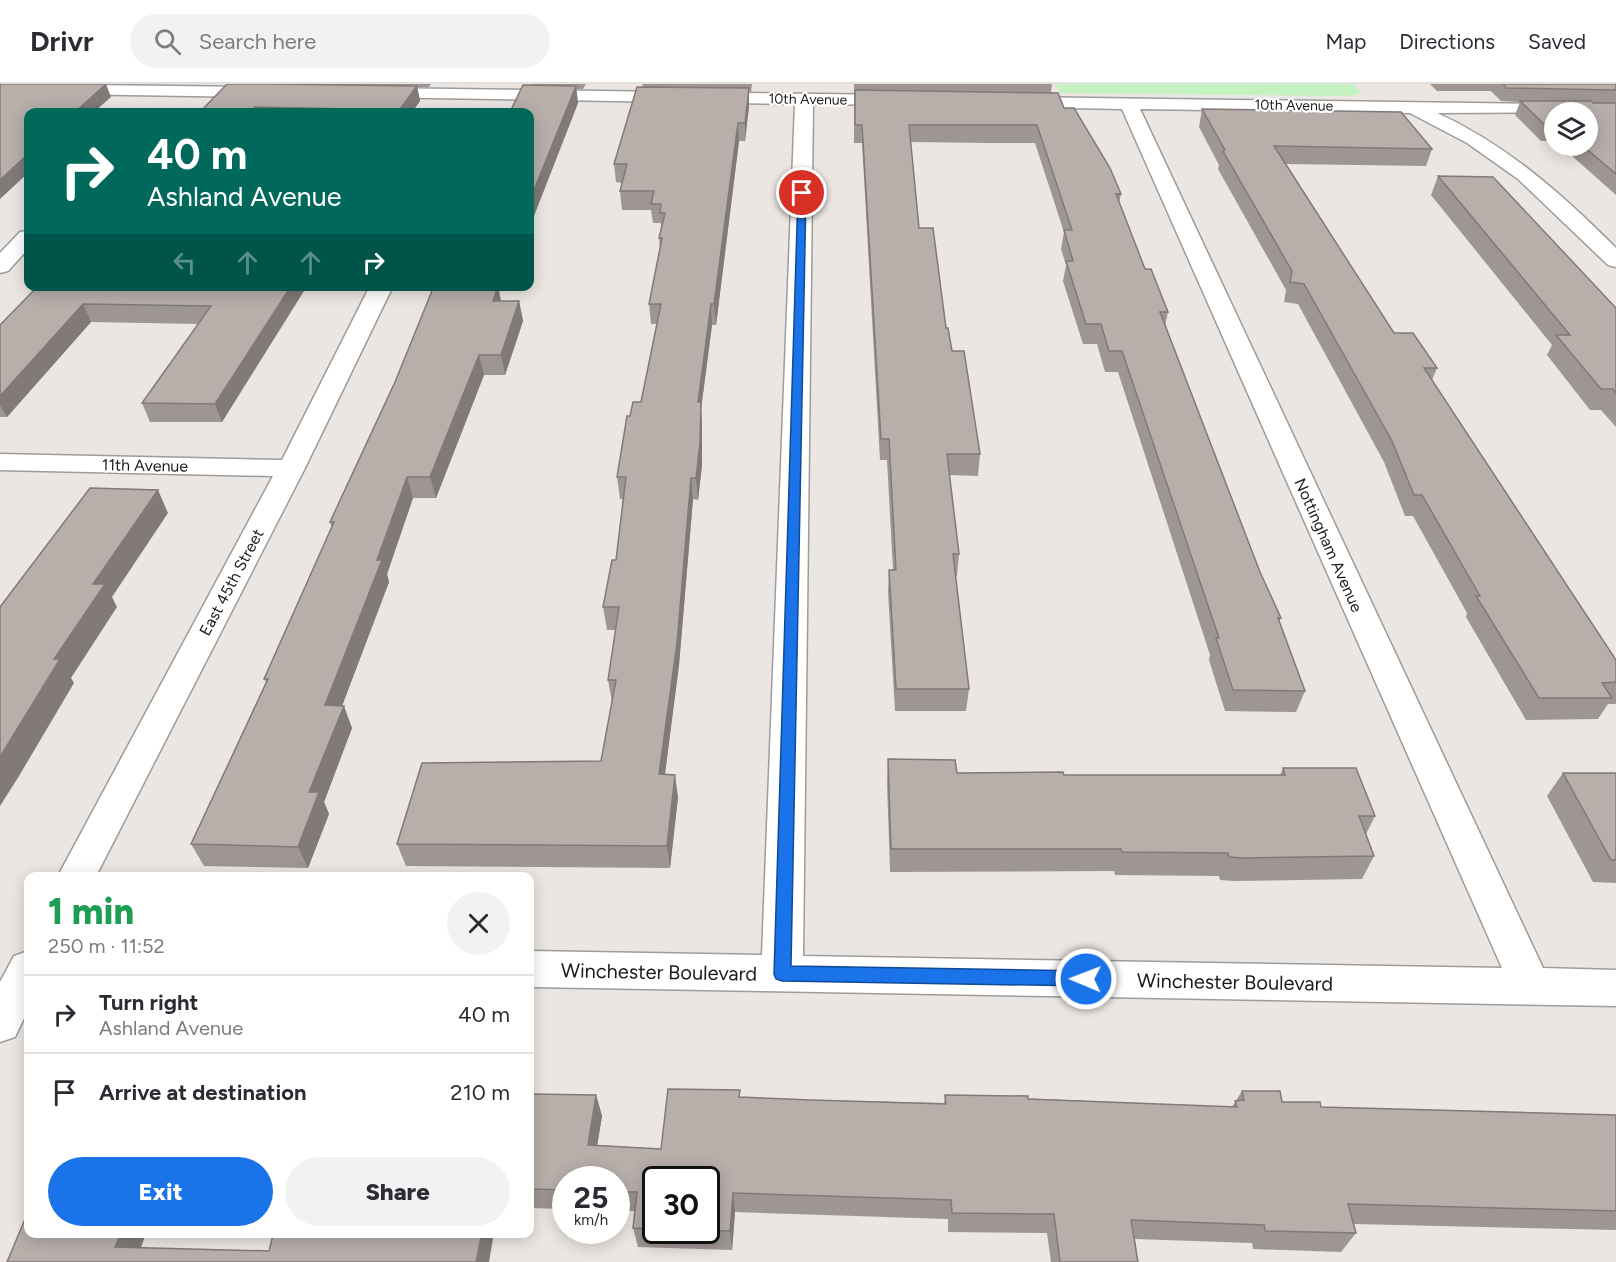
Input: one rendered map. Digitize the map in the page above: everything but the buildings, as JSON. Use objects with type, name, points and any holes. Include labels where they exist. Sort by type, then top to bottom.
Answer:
[{"type":"street","points":[[0,88],[176,87],[279,92]]},
{"type":"street","points":[[159,105],[176,87]]},
{"type":"street","points":[[472,108],[482,89]]},
{"type":"street","name":"10th Avenue","points":[[350,93],[482,89],[804,99],[920,100]]},
{"type":"street","points":[[1379,91],[1408,107],[1440,120],[1516,167],[1566,209],[1616,260]]},
{"type":"street","points":[[782,974],[804,99]]},
{"type":"street","name":"10th Avenue","points":[[1001,101],[1616,110]]},
{"type":"street","name":"Nottingham Avenue","points":[[1128,103],[1531,987]]},
{"type":"street","points":[[0,266],[24,241]]},
{"type":"street","name":"East 45th Street","points":[[79,872],[291,468],[380,291]]},
{"type":"street","name":"11th Avenue","points":[[0,462],[291,468]]},
{"type":"street","name":"Winchester Boulevard","points":[[534,969],[1616,988]]},
{"type":"street","points":[[0,1023],[24,977]]},
{"type":"green space","points":[[1056,84],[1354,84],[1361,93],[1351,96],[1060,93]]},
{"type":"route","points":[[802,193],[782,974],[1086,979]]}]
